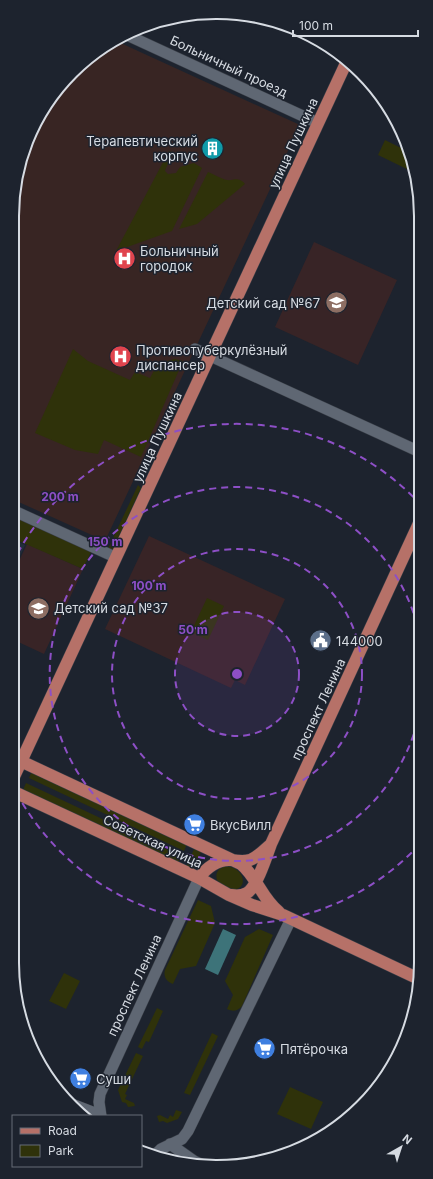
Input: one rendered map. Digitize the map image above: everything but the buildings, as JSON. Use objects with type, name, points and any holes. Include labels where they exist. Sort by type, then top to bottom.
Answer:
[{"type":"main road","name":"улица Пушкина","points":[[19,755],[115,557],[345,66]]},
{"type":"main road","name":"проспект Ленина","points":[[229,895],[237,896],[248,893],[256,882],[271,844],[414,534]]},
{"type":"main road","name":"Советская улица","points":[[19,760],[235,861]]},
{"type":"main road","name":"Советская улица","points":[[19,794],[199,878],[229,895],[287,917],[414,977]]},
{"type":"main road","name":"проспект Ленина","points":[[199,878],[205,871],[217,863],[224,860],[250,860],[271,844]]},
{"type":"main road","points":[[235,861],[247,869],[256,882]]},
{"type":"main road","points":[[213,885],[211,877],[212,871],[217,863]]},
{"type":"main road","name":"Советская улица","points":[[256,882],[268,902],[287,917]]},
{"type":"street","name":"Больничный проезд","points":[[133,38],[318,123]]},
{"type":"street","points":[[195,349],[414,449]]},
{"type":"street","points":[[19,513],[115,557]]},
{"type":"street","name":"проспект Ленина","points":[[100,1115],[100,1094],[199,878]]},
{"type":"street","points":[[159,1151],[170,1144],[182,1139],[188,1131],[287,917]]},
{"type":"street","points":[[84,1110],[98,1115]]},
{"type":"street","points":[[170,1144],[191,1158]]},
{"type":"shaded area","name":"Больничный городок","points":[[121,43],[300,125],[105,541],[19,502],[19,204],[29,153],[45,118],[68,86],[86,68]]},
{"type":"shaded area","name":"Детский сад №67","points":[[314,242],[397,280],[358,365],[275,327]]},
{"type":"shaded area","points":[[149,536],[285,599],[245,685],[235,680],[231,688],[105,629]]},
{"type":"shaded area","points":[[19,542],[25,545],[19,558]]},
{"type":"shaded area","name":"Детский сад №37","points":[[27,544],[83,569],[44,654],[19,642],[19,561]]},
{"type":"shaded area","points":[[223,929],[236,935],[218,975],[205,969]]},
{"type":"green space","points":[[385,140],[402,149],[408,170],[378,155]]},
{"type":"green space","points":[[169,151],[172,152],[172,155],[165,171],[168,174],[176,173],[180,167],[194,163],[202,168],[172,231],[116,251]]},
{"type":"green space","points":[[208,172],[229,180],[240,180],[245,184],[197,224],[179,229]]},
{"type":"green space","points":[[73,349],[88,361],[130,380],[135,372],[150,378],[158,363],[175,359],[183,361],[141,457],[104,440],[98,454],[75,450],[35,433]]},
{"type":"green space","points":[[138,485],[141,488],[112,551],[107,551]]},
{"type":"green space","points":[[19,517],[92,550],[83,569],[19,541]]},
{"type":"green space","points":[[207,598],[224,606],[208,640],[191,632]]},
{"type":"green space","points":[[32,771],[187,844],[184,851],[29,778]]},
{"type":"green space","points":[[26,783],[181,856],[178,863],[23,790]]},
{"type":"green space","points":[[195,847],[201,852],[194,868],[192,869],[186,867]]},
{"type":"green space","points":[[225,866],[233,868],[242,876],[242,885],[239,888],[234,889],[227,887],[217,880],[216,875],[221,868]]},
{"type":"green space","points":[[198,900],[211,906],[215,923],[196,966],[180,969],[173,984],[166,979],[165,970]]},
{"type":"green space","points":[[259,929],[273,935],[242,1006],[239,1009],[229,1010],[227,1009],[233,995],[225,981],[245,937]]},
{"type":"green space","points":[[64,973],[80,981],[66,1009],[49,1001]]},
{"type":"green space","points":[[157,1008],[163,1011],[149,1042],[146,1041],[142,1049],[138,1047]]},
{"type":"green space","points":[[212,1033],[218,1036],[190,1095],[184,1093]]},
{"type":"green space","points":[[136,1053],[143,1056],[125,1094],[127,1095],[125,1099],[134,1103],[135,1106],[128,1107],[126,1103],[122,1102],[118,1090]]},
{"type":"green space","points":[[290,1087],[323,1102],[311,1129],[277,1114]]},
{"type":"green space","points":[[176,1110],[182,1112],[178,1119],[167,1123],[163,1121],[159,1122],[157,1116],[160,1115],[168,1119],[170,1115],[173,1117]]},
{"type":"place","name":"Терапевтический корпус","points":[[213,148]]},
{"type":"place","name":"Больничный городок","points":[[125,258]]},
{"type":"place","name":"Детский сад №67","points":[[336,303]]},
{"type":"place","name":"Противотуберкулёзный диспансер","points":[[121,357]]},
{"type":"place","name":"Детский сад №37","points":[[39,608]]},
{"type":"place","name":"144000","points":[[321,641]]},
{"type":"place","name":"ВкусВилл","points":[[195,825]]},
{"type":"place","name":"Пятёрочка","points":[[264,1049]]},
{"type":"place","name":"Суши","points":[[81,1079]]}]
